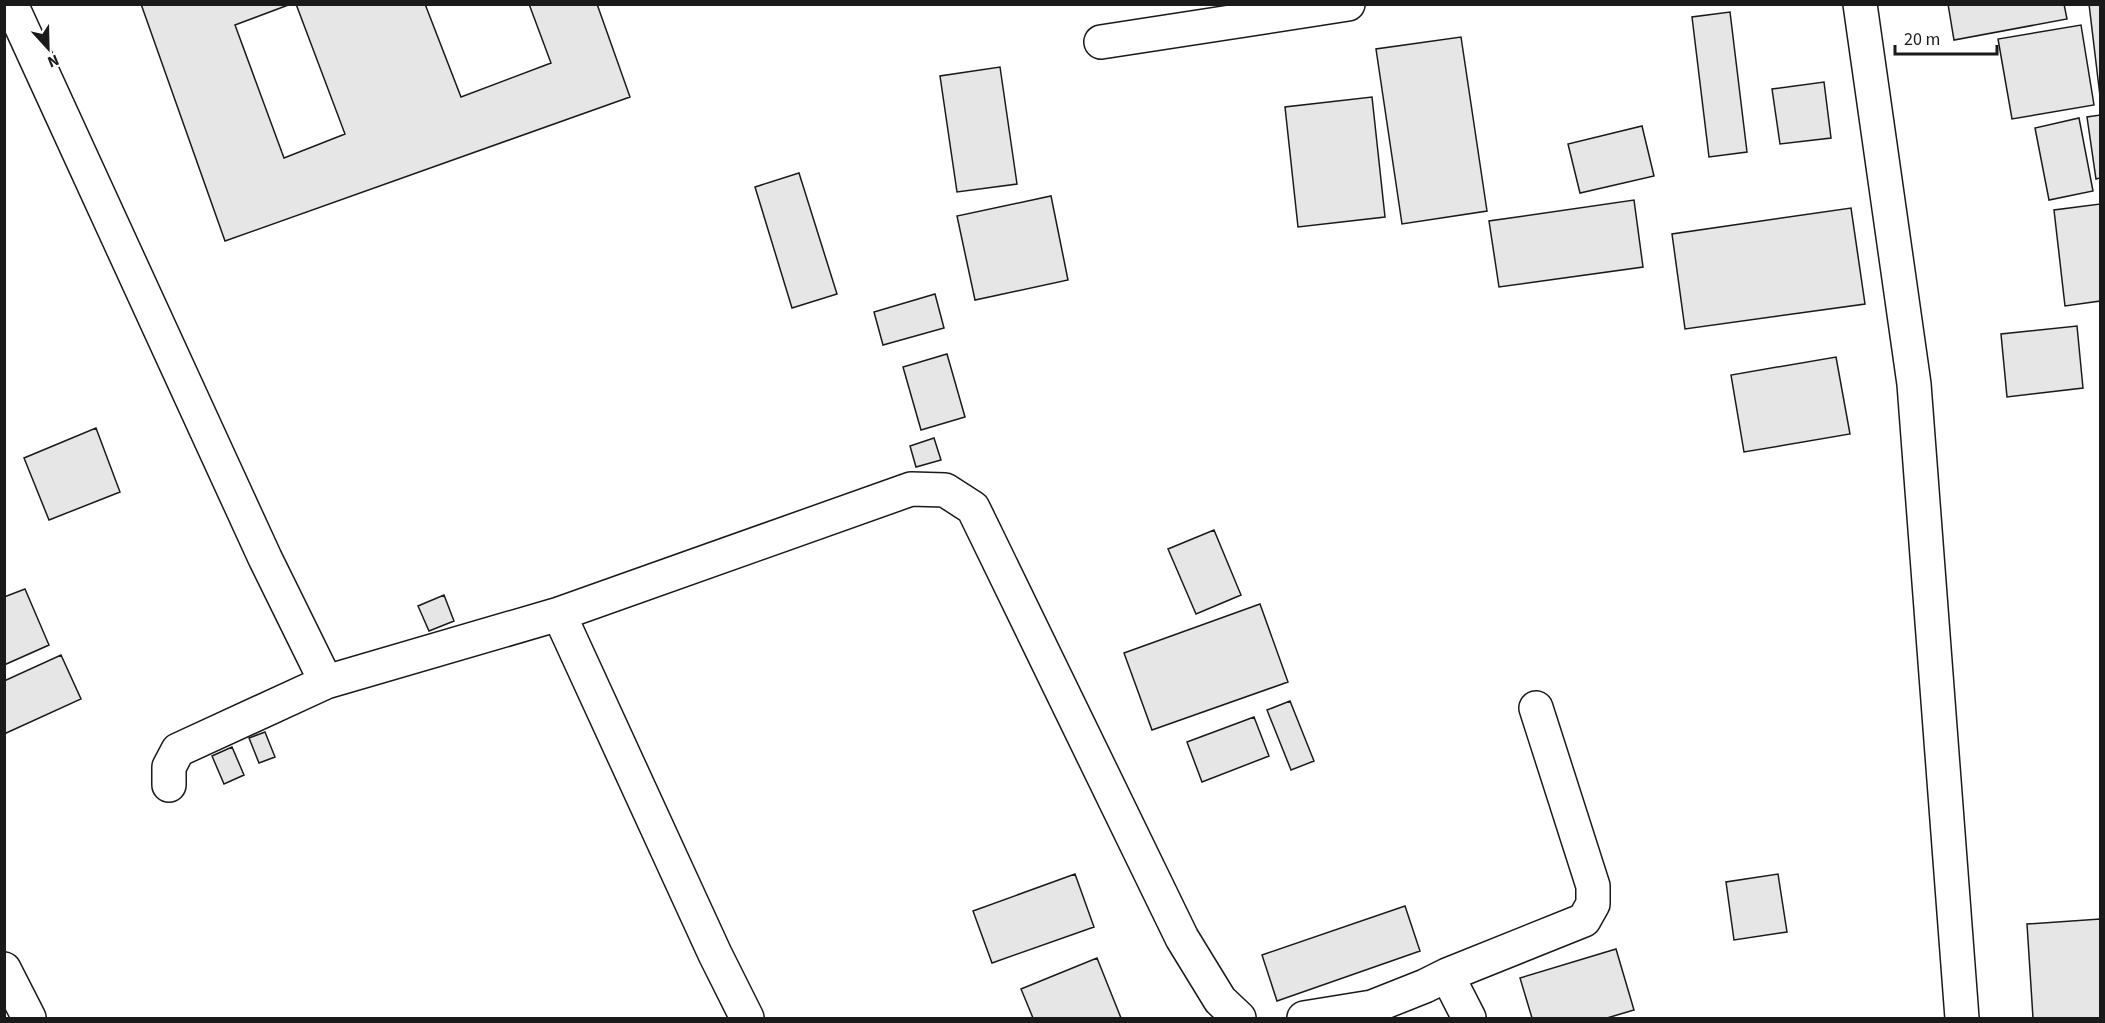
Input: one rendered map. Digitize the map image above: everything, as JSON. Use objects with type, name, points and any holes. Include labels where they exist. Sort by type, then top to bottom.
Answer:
[{"type":"street","points":[[11,4],[265,558],[326,682]]},
{"type":"street","points":[[1101,42],[1348,4]]},
{"type":"street","points":[[1860,4],[1914,384],[1962,1018]]},
{"type":"street","points":[[169,785],[169,767],[178,750],[326,682],[559,614],[911,489],[945,490],[973,508],[1182,938],[1220,1000],[1239,1018]]},
{"type":"street","points":[[559,614],[714,954],[747,1018]]},
{"type":"street","points":[[1304,1018],[1372,1007],[1584,920],[1593,904],[1593,886],[1536,708]]},
{"type":"street","points":[[4,969],[29,1018]]},
{"type":"street","points":[[1447,975],[1469,1018]]},
{"type":"building","points":[[141,4],[291,4],[235,25],[284,158],[345,134],[296,4],[425,4],[461,97],[551,63],[529,4],[597,4],[630,97],[225,241]]},
{"type":"building","points":[[1948,4],[2064,4],[2067,19],[1954,40]]},
{"type":"building","points":[[2089,4],[2100,4],[2100,96]]},
{"type":"building","points":[[1730,12],[1747,152],[1709,157],[1692,17]]},
{"type":"building","points":[[2081,25],[2094,105],[2012,119],[1998,39]]},
{"type":"building","points":[[1461,37],[1487,211],[1402,224],[1376,49]]},
{"type":"building","points":[[1000,67],[1017,184],[957,192],[940,76]]},
{"type":"building","points":[[1824,82],[1831,138],[1780,144],[1772,89]]},
{"type":"building","points":[[1372,97],[1385,217],[1298,227],[1285,107]]},
{"type":"building","points":[[2100,115],[2100,178],[2096,179],[2087,117]]},
{"type":"building","points":[[2079,118],[2093,191],[2049,200],[2035,128]]},
{"type":"building","points":[[1642,126],[1654,176],[1580,193],[1568,144]]},
{"type":"building","points":[[799,173],[837,294],[792,308],[755,187]]},
{"type":"building","points":[[1051,196],[1068,280],[975,300],[957,216]]},
{"type":"building","points":[[1634,200],[1643,267],[1499,287],[1489,221]]},
{"type":"building","points":[[2100,204],[2100,301],[2065,306],[2054,210]]},
{"type":"building","points":[[1851,208],[1865,304],[1685,329],[1672,234]]},
{"type":"building","points":[[935,294],[944,328],[883,345],[874,312]]},
{"type":"building","points":[[2077,326],[2083,388],[2007,397],[2001,334]]},
{"type":"building","points":[[947,354],[965,417],[921,430],[903,367]]},
{"type":"building","points":[[1836,357],[1850,434],[1744,452],[1731,375]]},
{"type":"building","points":[[96,428],[120,492],[49,520],[24,458]]},
{"type":"building","points":[[934,438],[941,460],[916,467],[910,446]]},
{"type":"building","points":[[1214,530],[1241,595],[1196,614],[1168,549]]},
{"type":"building","points":[[25,589],[49,645],[4,665],[4,597]]},
{"type":"building","points":[[444,595],[454,621],[429,631],[418,606]]},
{"type":"building","points":[[1260,604],[1288,682],[1152,730],[1124,653]]},
{"type":"building","points":[[61,655],[81,699],[4,734],[4,681]]},
{"type":"building","points":[[1290,701],[1314,761],[1291,770],[1267,710]]},
{"type":"building","points":[[1254,717],[1269,756],[1202,782],[1187,742]]},
{"type":"building","points":[[265,732],[275,757],[259,763],[249,738]]},
{"type":"building","points":[[232,747],[244,775],[224,784],[212,756]]},
{"type":"building","points":[[1075,874],[1094,927],[992,963],[973,911]]},
{"type":"building","points":[[1778,874],[1787,932],[1734,940],[1726,882]]},
{"type":"building","points":[[1405,906],[1420,951],[1277,1001],[1262,955]]},
{"type":"building","points":[[2100,919],[2100,1018],[2033,1018],[2027,924]]},
{"type":"building","points":[[1616,949],[1634,1010],[1607,1018],[1532,1018],[1520,978]]},
{"type":"building","points":[[1097,958],[1121,1018],[1033,1018],[1021,989]]}]
